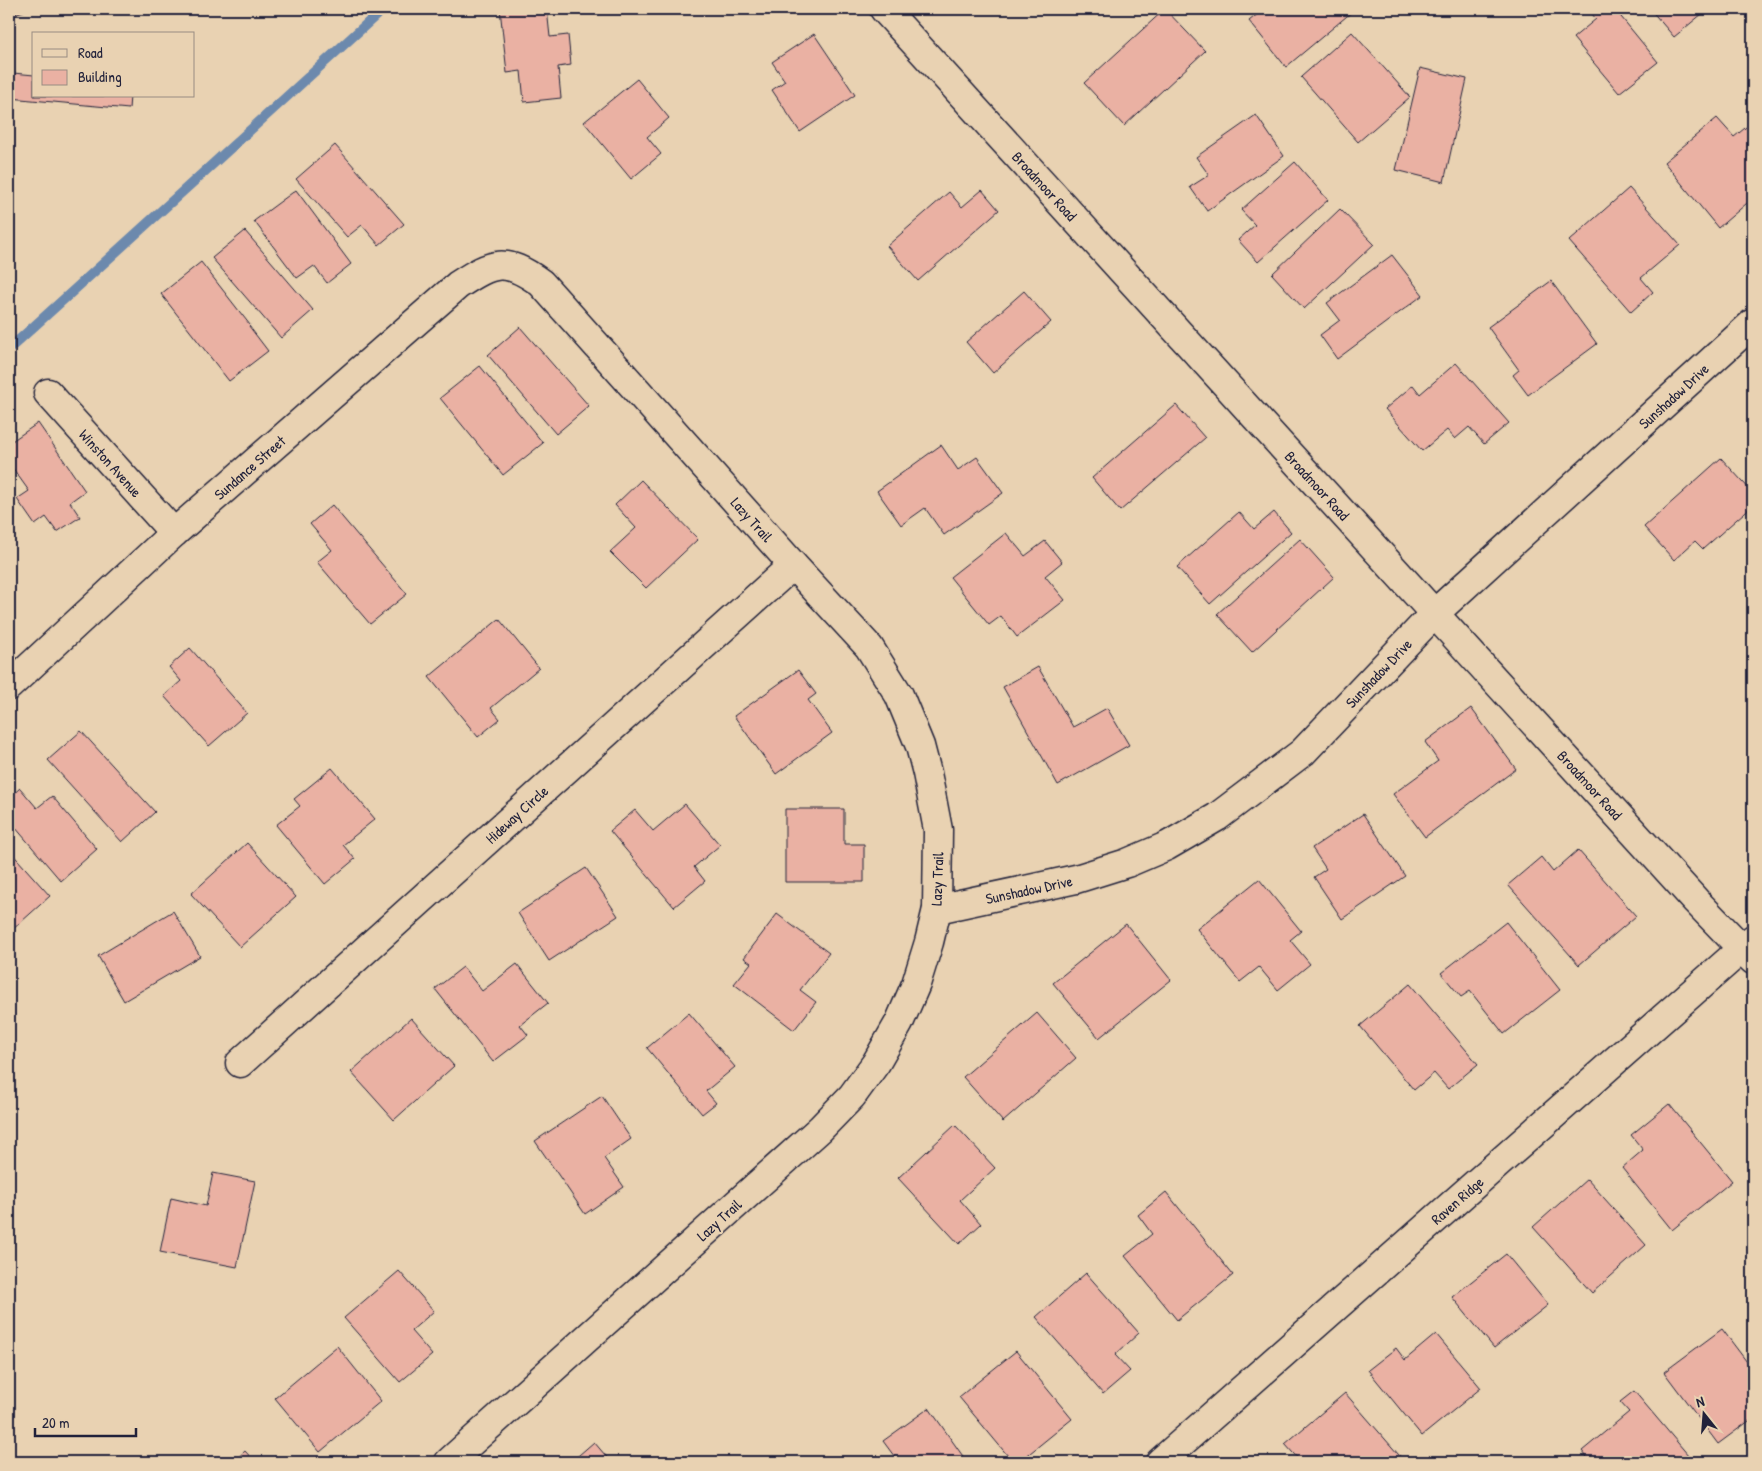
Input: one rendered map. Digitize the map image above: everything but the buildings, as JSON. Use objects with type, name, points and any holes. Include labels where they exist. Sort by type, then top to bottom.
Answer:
[{"type":"street","name":"Broadmoor Road","points":[[884,9],[1696,901],[1750,949]]},
{"type":"street","name":"Sundance Street","points":[[9,686],[174,533],[458,285],[477,273],[500,264]]},
{"type":"street","name":"Lazy Trail","points":[[449,1462],[820,1129],[852,1096],[876,1064],[903,1015],[916,984],[937,909],[938,830],[928,773],[920,746],[899,695],[869,647],[793,566],[541,282],[524,271],[500,264]]},
{"type":"street","name":"Sunshadow Drive","points":[[937,909],[1076,879],[1127,863],[1167,846],[1217,817],[1303,752],[1434,614],[1753,323]]},
{"type":"street","name":"Winston Avenue","points":[[48,393],[174,533]]},
{"type":"street","name":"Hideway Circle","points":[[240,1063],[793,566]]},
{"type":"street","name":"Raven Ridge","points":[[1160,1462],[1750,949]]},
{"type":"waterway","points":[[9,349],[383,9]]}]
